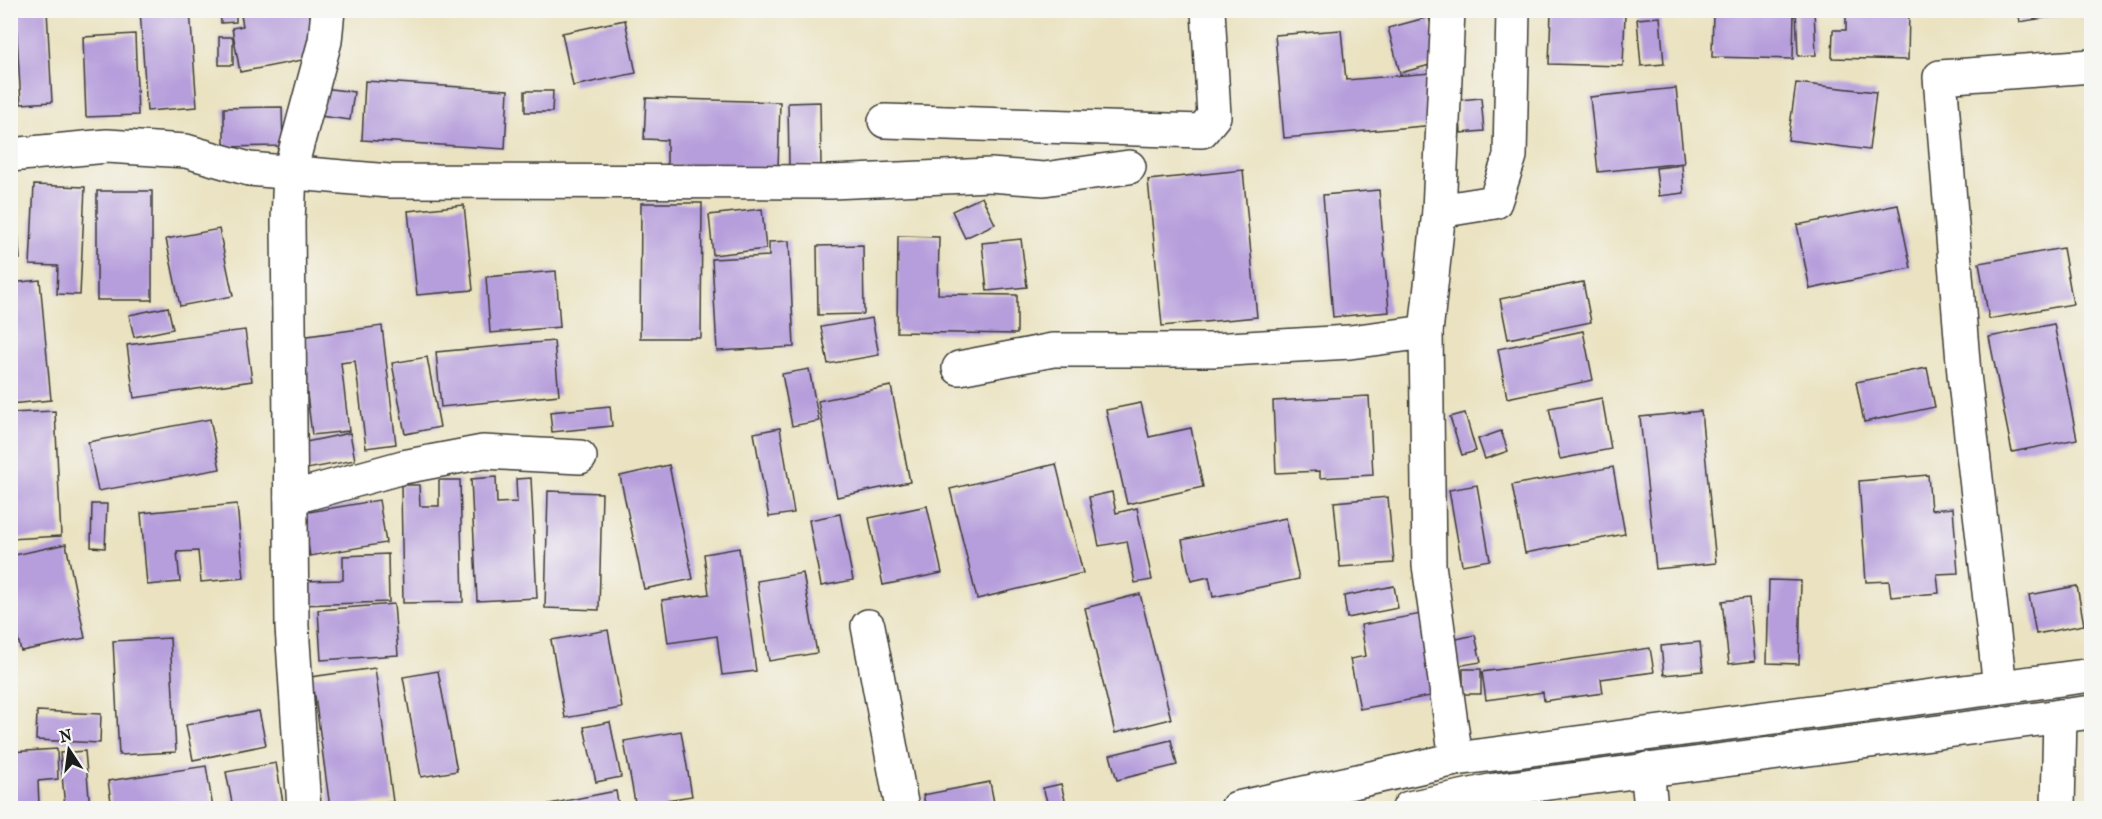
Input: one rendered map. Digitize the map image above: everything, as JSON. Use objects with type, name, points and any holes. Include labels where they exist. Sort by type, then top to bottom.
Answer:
[{"type":"street","points":[[303,808],[292,627],[288,234],[290,171],[325,41],[328,10]]},
{"type":"street","points":[[885,121],[1202,131],[1214,116],[1208,10]]},
{"type":"street","points":[[1448,10],[1439,211],[1426,332],[1429,566],[1456,759]]},
{"type":"street","points":[[1439,211],[1495,202],[1510,156],[1512,10]]},
{"type":"street","points":[[2000,687],[1964,374],[1940,77],[2091,66]]},
{"type":"street","points":[[10,155],[106,146],[186,150],[249,169],[389,181],[831,182],[1013,175],[1044,179],[1129,167]]},
{"type":"street","points":[[959,368],[1053,350],[1213,350],[1350,342],[1426,332]]},
{"type":"street","points":[[291,498],[403,467],[483,452],[580,457]]},
{"type":"street","points":[[868,626],[902,808]]},
{"type":"street","points":[[1236,808],[1456,759],[2091,675]]},
{"type":"street","points":[[1409,808],[1495,790],[2091,712]]},
{"type":"street","points":[[2058,808],[2060,716]]},
{"type":"street","points":[[1647,769],[1652,808]]},
{"type":"building","points":[[10,10],[47,10],[52,102],[21,104],[16,20],[10,20]]},
{"type":"building","points":[[140,10],[190,10],[197,107],[147,111]]},
{"type":"building","points":[[220,10],[236,10],[236,22],[221,23]]},
{"type":"building","points":[[240,10],[309,10],[318,57],[240,72],[232,28],[243,26]]},
{"type":"building","points":[[1713,10],[1794,10],[1793,59],[1712,57]]},
{"type":"building","points":[[1814,10],[1816,55],[1798,56],[1796,11]]},
{"type":"building","points":[[1846,10],[1909,10],[1908,60],[1832,58],[1833,30],[1846,30]]},
{"type":"building","points":[[2018,10],[2076,10],[2077,12],[2020,22]]},
{"type":"building","points":[[1551,12],[1625,15],[1623,66],[1549,64]]},
{"type":"building","points":[[1429,17],[1441,62],[1400,73],[1388,28]]},
{"type":"building","points":[[1660,17],[1664,64],[1641,66],[1637,19]]},
{"type":"building","points":[[625,20],[636,73],[573,86],[562,33]]},
{"type":"building","points":[[1341,30],[1346,80],[1431,73],[1436,125],[1284,138],[1275,35]]},
{"type":"building","points":[[135,34],[138,115],[86,117],[83,37]]},
{"type":"building","points":[[219,37],[233,37],[233,65],[219,65]]},
{"type":"building","points":[[365,81],[508,90],[505,149],[362,140]]},
{"type":"building","points":[[1796,83],[1876,92],[1869,150],[1788,140]]},
{"type":"building","points":[[323,88],[354,92],[350,120],[320,116]]},
{"type":"building","points":[[1676,88],[1684,163],[1598,172],[1590,97]]},
{"type":"building","points":[[525,91],[553,91],[552,112],[525,112]]},
{"type":"building","points":[[646,98],[780,102],[778,169],[667,166],[667,140],[644,139]]},
{"type":"building","points":[[1481,98],[1484,131],[1461,133],[1459,100]]},
{"type":"building","points":[[820,102],[821,165],[789,166],[788,103]]},
{"type":"building","points":[[282,107],[283,146],[224,147],[224,108]]},
{"type":"building","points":[[1682,165],[1684,193],[1659,196],[1656,168]]},
{"type":"building","points":[[1243,170],[1257,317],[1162,326],[1148,180]]},
{"type":"building","points":[[34,185],[85,187],[80,295],[57,294],[58,266],[30,265]]},
{"type":"building","points":[[1379,190],[1389,312],[1333,317],[1323,195]]},
{"type":"building","points":[[97,191],[152,191],[152,300],[97,300]]},
{"type":"building","points":[[10,192],[15,192],[20,259],[10,260]]},
{"type":"building","points":[[982,197],[995,224],[965,238],[952,211]]},
{"type":"building","points":[[641,203],[702,203],[701,338],[640,338]]},
{"type":"building","points":[[464,205],[473,290],[417,295],[408,211]]},
{"type":"building","points":[[1898,205],[1911,268],[1810,289],[1797,225]]},
{"type":"building","points":[[762,209],[766,249],[713,255],[709,215]]},
{"type":"building","points":[[219,229],[233,296],[180,306],[166,239]]},
{"type":"building","points":[[898,236],[939,237],[938,294],[1017,295],[1017,334],[897,332]]},
{"type":"building","points":[[1021,239],[1027,287],[987,291],[982,243]]},
{"type":"building","points":[[789,241],[794,347],[717,351],[712,259],[769,256],[769,242]]},
{"type":"building","points":[[863,245],[864,314],[818,315],[817,246]]},
{"type":"building","points":[[2063,248],[2073,304],[1989,319],[1979,263]]},
{"type":"building","points":[[556,271],[560,327],[490,333],[486,277]]},
{"type":"building","points":[[40,280],[51,400],[10,404],[10,283]]},
{"type":"building","points":[[1583,282],[1591,322],[1508,339],[1500,299]]},
{"type":"building","points":[[168,307],[173,329],[134,337],[129,315]]},
{"type":"building","points":[[872,318],[879,355],[828,364],[821,327]]},
{"type":"building","points":[[2054,324],[2077,439],[2012,452],[1989,337]]},
{"type":"building","points":[[382,326],[396,444],[366,448],[355,361],[341,363],[349,431],[312,435],[300,337]]},
{"type":"building","points":[[245,330],[252,381],[134,398],[127,345]]},
{"type":"building","points":[[1583,331],[1593,380],[1507,398],[1498,349]]},
{"type":"building","points":[[554,341],[559,395],[441,407],[436,352]]},
{"type":"building","points":[[427,357],[440,427],[405,434],[392,363]]},
{"type":"building","points":[[1927,368],[1935,407],[1864,422],[1856,382]]},
{"type":"building","points":[[809,369],[819,421],[792,426],[782,374]]},
{"type":"building","points":[[891,386],[910,482],[837,497],[818,401]]},
{"type":"building","points":[[1369,396],[1373,475],[1320,478],[1320,471],[1276,473],[1273,401]]},
{"type":"building","points":[[1602,398],[1611,449],[1560,459],[1549,408]]},
{"type":"building","points":[[1141,403],[1149,437],[1191,428],[1203,487],[1127,504],[1106,410]]},
{"type":"building","points":[[610,406],[612,426],[552,432],[550,412]]},
{"type":"building","points":[[55,411],[61,536],[10,539],[10,413]]},
{"type":"building","points":[[1701,411],[1716,563],[1656,569],[1640,417]]},
{"type":"building","points":[[1465,413],[1476,451],[1462,455],[1450,417]]},
{"type":"building","points":[[210,419],[220,469],[98,491],[88,442]]},
{"type":"building","points":[[780,428],[794,513],[769,517],[754,433]]},
{"type":"building","points":[[1501,431],[1508,451],[1485,459],[1478,439]]},
{"type":"building","points":[[350,433],[355,460],[302,470],[296,444]]},
{"type":"building","points":[[1056,464],[1083,573],[977,599],[950,489]]},
{"type":"building","points":[[669,465],[693,579],[644,589],[620,476]]},
{"type":"building","points":[[1613,467],[1625,534],[1525,553],[1512,485]]},
{"type":"building","points":[[1928,475],[1931,510],[1953,508],[1958,573],[1937,574],[1939,593],[1891,597],[1889,581],[1866,582],[1859,481]]},
{"type":"building","points":[[496,477],[497,503],[517,502],[516,479],[531,478],[537,598],[477,601],[471,479]]},
{"type":"building","points":[[439,480],[460,480],[463,602],[403,603],[401,485],[419,485],[420,506],[439,506]]},
{"type":"building","points":[[1477,485],[1490,560],[1462,565],[1449,490]]},
{"type":"building","points":[[548,491],[602,493],[599,610],[545,608]]},
{"type":"building","points":[[1112,492],[1116,513],[1137,508],[1152,580],[1135,583],[1127,541],[1099,546],[1089,497]]},
{"type":"building","points":[[1388,497],[1394,563],[1340,567],[1334,502]]},
{"type":"building","points":[[379,500],[386,543],[310,556],[303,513]]},
{"type":"building","points":[[92,504],[107,504],[105,548],[91,547]]},
{"type":"building","points":[[237,504],[244,578],[201,582],[198,551],[177,552],[180,582],[147,585],[141,513]]},
{"type":"building","points":[[927,506],[942,573],[883,585],[869,518]]},
{"type":"building","points":[[840,514],[853,580],[821,586],[809,520]]},
{"type":"building","points":[[1286,518],[1299,579],[1213,597],[1209,577],[1191,581],[1182,540]]},
{"type":"building","points":[[66,544],[85,638],[21,651],[10,606],[10,556]]},
{"type":"building","points":[[739,548],[756,671],[722,675],[717,636],[668,643],[662,600],[709,594],[704,554]]},
{"type":"building","points":[[388,554],[389,602],[301,605],[301,581],[343,580],[343,556]]},
{"type":"building","points":[[803,573],[817,653],[769,661],[757,581]]},
{"type":"building","points":[[1769,580],[1801,581],[1799,664],[1767,663]]},
{"type":"building","points":[[1394,586],[1398,608],[1347,618],[1344,596]]},
{"type":"building","points":[[2077,586],[2084,625],[2036,634],[2029,595]]},
{"type":"building","points":[[1140,594],[1171,719],[1115,733],[1085,608]]},
{"type":"building","points":[[1749,598],[1755,661],[1729,664],[1722,601]]},
{"type":"building","points":[[394,604],[398,655],[321,660],[318,610]]},
{"type":"building","points":[[1421,614],[1436,695],[1360,709],[1350,659],[1366,656],[1361,625]]},
{"type":"building","points":[[608,630],[622,708],[565,718],[551,640]]},
{"type":"building","points":[[1475,635],[1481,662],[1457,666],[1452,640]]},
{"type":"building","points":[[170,638],[176,752],[119,755],[113,641]]},
{"type":"building","points":[[1700,642],[1703,671],[1664,675],[1661,646]]},
{"type":"building","points":[[1650,648],[1654,672],[1601,679],[1603,693],[1544,701],[1543,692],[1486,700],[1482,672]]},
{"type":"building","points":[[375,668],[393,802],[330,808],[315,696],[298,698],[296,679]]},
{"type":"building","points":[[1463,669],[1481,669],[1481,694],[1463,694]]},
{"type":"building","points":[[438,671],[457,771],[421,777],[403,677]]},
{"type":"building","points":[[37,711],[101,714],[100,743],[36,740]]},
{"type":"building","points":[[259,711],[266,745],[193,760],[186,725]]},
{"type":"building","points":[[610,722],[621,777],[596,782],[584,727]]},
{"type":"building","points":[[681,731],[692,796],[667,800],[668,808],[636,808],[624,741]]},
{"type":"building","points":[[1171,740],[1177,765],[1117,780],[1110,755]]},
{"type":"building","points":[[57,749],[58,779],[38,781],[39,805],[10,806],[10,752]]},
{"type":"building","points":[[85,751],[90,808],[65,808],[60,753]]},
{"type":"building","points":[[276,763],[284,808],[233,808],[226,772]]},
{"type":"building","points":[[206,766],[213,808],[112,808],[108,781]]},
{"type":"building","points":[[990,782],[995,808],[926,808],[923,795]]},
{"type":"building","points":[[1061,784],[1067,808],[1049,808],[1043,788]]},
{"type":"building","points":[[616,791],[619,808],[550,808],[549,804]]}]
